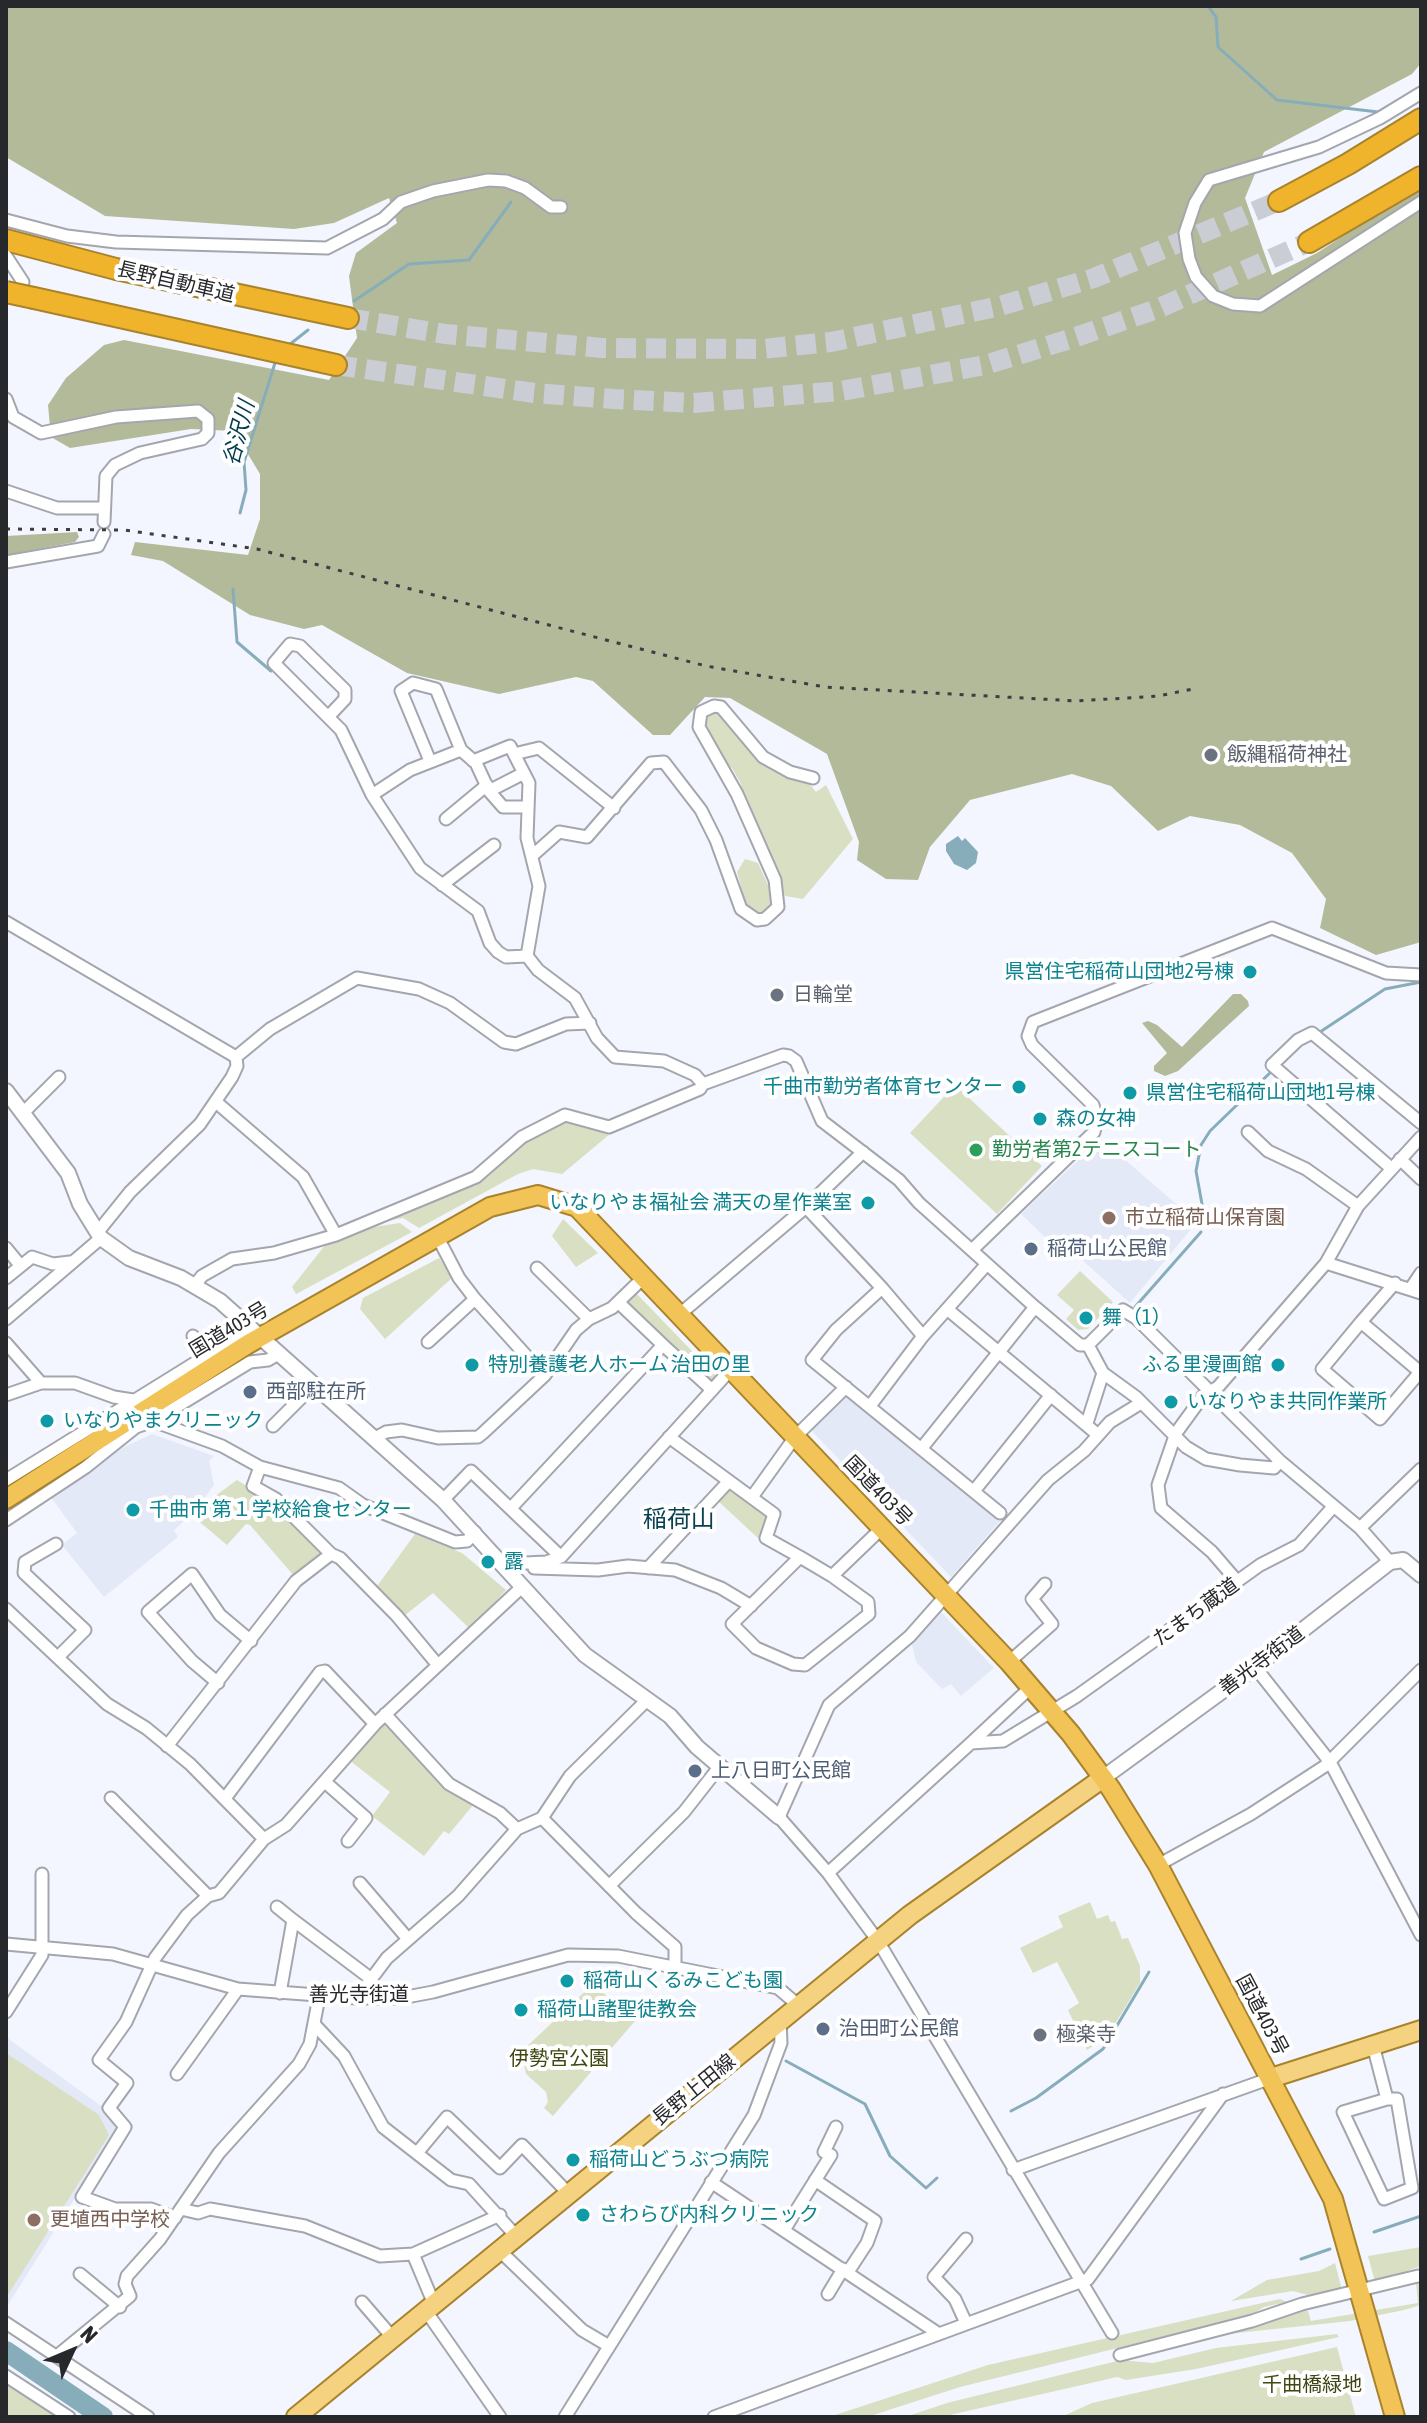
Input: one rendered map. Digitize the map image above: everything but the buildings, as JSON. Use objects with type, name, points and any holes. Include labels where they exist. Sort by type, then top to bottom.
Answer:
[{"type":"highway","points":[[1279,201],[1348,164],[1421,119]]},
{"type":"highway","points":[[1309,242],[1421,177]]},
{"type":"highway","name":"長野自動車道","points":[[10,246],[348,318]]},
{"type":"highway","points":[[6,293],[336,365]]},
{"type":"highway","name":"国道403号","points":[[6,1499],[143,1410],[252,1334],[490,1207],[517,1197],[538,1195],[577,1207],[1009,1662],[1052,1711],[1103,1778],[1158,1865],[1333,2199],[1395,2417]]},
{"type":"main road","name":"長野上田線","points":[[296,2417],[878,1941],[1103,1778]]},
{"type":"main road","points":[[1271,2078],[1421,2030]]},
{"type":"street","points":[[1421,93],[1380,118],[1319,147],[1209,180],[1195,203],[1185,233],[1189,259],[1196,277],[1213,296],[1233,304],[1260,306],[1421,202]]},
{"type":"street","points":[[6,220],[67,236],[116,242],[327,248],[383,219],[401,202],[433,191],[488,180],[506,181],[525,188],[551,207],[561,207]]},
{"type":"street","points":[[6,293],[13,304],[24,287],[10,246]]},
{"type":"street","points":[[6,399],[13,417],[41,433],[116,417],[188,411],[204,415],[210,427],[202,439],[140,453],[115,465],[106,476],[104,528],[98,546],[6,562]]},
{"type":"street","points":[[6,491],[57,508],[103,508]]},
{"type":"street","points":[[328,717],[345,699],[345,690],[300,646],[290,644],[274,663],[328,717],[341,730],[372,795],[420,868],[478,911],[490,943],[498,952],[506,957],[527,956]]},
{"type":"street","points":[[430,761],[401,691],[413,683],[436,689],[461,750],[473,761],[503,807],[528,807]]},
{"type":"street","points":[[532,856],[559,832],[587,837],[651,763],[657,761],[669,766],[701,810],[741,909],[757,920],[773,914],[780,897],[737,794],[699,727],[701,712],[714,706],[721,707],[763,757],[790,772],[813,778]]},
{"type":"street","points":[[473,761],[510,746],[531,789],[527,838],[539,886],[527,956],[538,970],[575,998],[604,1048],[615,1057],[664,1061],[695,1075],[703,1084]]},
{"type":"street","points":[[514,754],[539,748],[614,808]]},
{"type":"street","points":[[372,795],[430,761],[461,750]]},
{"type":"street","points":[[446,819],[488,788],[524,773]]},
{"type":"street","points":[[442,885],[494,845]]},
{"type":"street","points":[[6,922],[236,1057]]},
{"type":"street","points":[[972,1250],[1094,1132],[1097,1119],[1093,1105],[1032,1045],[1028,1036],[1033,1022],[1272,928],[1386,973],[1421,975]]},
{"type":"street","points":[[236,1057],[270,1029],[357,978],[390,981],[430,993],[504,1042],[516,1044],[566,1024],[590,1023]]},
{"type":"street","points":[[1421,1123],[1316,1035],[1282,1053],[1275,1068],[1395,1164],[1421,1179]]},
{"type":"street","points":[[195,1285],[202,1276],[232,1259],[274,1253],[336,1235],[476,1177],[522,1137],[565,1115],[609,1127],[700,1089],[703,1084],[783,1055],[789,1056],[796,1061],[822,1121],[899,1180],[987,1264],[1080,1345],[1088,1345],[1123,1310],[1126,1311],[1280,1461],[1360,1528],[1390,1562],[1403,1560],[1421,1575]]},
{"type":"street","points":[[6,1319],[99,1236],[130,1192],[184,1142],[216,1102],[237,1066],[236,1057]]},
{"type":"street","points":[[23,1113],[59,1077]]},
{"type":"street","points":[[6,1091],[68,1173],[99,1236],[129,1258],[195,1285],[252,1334],[280,1353],[443,1500],[585,1655],[648,1699],[779,1817],[828,1873],[878,1941],[1112,2333]]},
{"type":"street","points":[[216,1102],[303,1177],[336,1235]]},
{"type":"street","points":[[1248,1132],[1268,1151],[1306,1169],[1358,1206]]},
{"type":"street","points":[[1237,1581],[1212,1552],[1161,1508],[1158,1485],[1175,1439],[1203,1396],[1268,1332],[1326,1263],[1358,1206],[1421,1137]]},
{"type":"street","points":[[680,1314],[806,1207],[863,1152]]},
{"type":"street","points":[[806,1207],[923,1336]]},
{"type":"street","points":[[437,1236],[459,1278],[475,1299],[531,1361],[549,1370]]},
{"type":"street","points":[[6,1248],[20,1265]]},
{"type":"street","points":[[6,1278],[32,1257],[53,1264],[71,1262]]},
{"type":"street","points":[[1326,1263],[1416,1290],[1421,1273]]},
{"type":"street","points":[[870,1406],[923,1336],[987,1264]]},
{"type":"street","points":[[537,1268],[589,1319]]},
{"type":"street","points":[[375,1438],[386,1432],[402,1430],[438,1438],[478,1437],[549,1370],[589,1319],[618,1302],[644,1277]]},
{"type":"street","points":[[1361,1322],[1420,1372],[1380,1419],[1322,1369],[1361,1322],[1395,1283]]},
{"type":"street","points":[[882,1288],[836,1330],[812,1360],[1000,1513]]},
{"type":"street","points":[[428,1342],[475,1299]]},
{"type":"street","points":[[618,1302],[711,1389]]},
{"type":"street","points":[[921,1449],[1035,1307]]},
{"type":"street","points":[[947,1309],[1097,1434]]},
{"type":"street","points":[[6,1520],[86,1467],[136,1427],[143,1410],[205,1355],[252,1334]]},
{"type":"street","points":[[193,1336],[205,1355]]},
{"type":"street","points":[[6,1343],[41,1383]]},
{"type":"street","points":[[511,1508],[663,1345]]},
{"type":"street","points":[[1088,1345],[1103,1373],[1141,1403],[1175,1439],[1206,1459],[1274,1468],[1280,1461]]},
{"type":"street","points":[[6,1480],[143,1410],[250,1362],[268,1360],[280,1353]]},
{"type":"street","points":[[507,1567],[561,1557],[732,1368]]},
{"type":"street","points":[[1087,1423],[1103,1373]]},
{"type":"street","points":[[6,1395],[41,1383],[75,1383],[143,1410],[260,1467],[339,1488],[363,1505],[455,1542],[467,1541],[475,1532]]},
{"type":"street","points":[[273,1426],[315,1384]]},
{"type":"street","points":[[752,1497],[795,1437],[846,1387]]},
{"type":"street","points":[[974,1491],[1051,1395]]},
{"type":"street","points":[[779,1817],[829,1705],[910,1636],[1048,1480],[1084,1451],[1110,1422],[1141,1403]]},
{"type":"street","points":[[669,1437],[774,1514],[766,1538],[800,1557],[832,1576],[868,1602],[869,1614],[805,1665],[793,1664],[756,1648],[732,1624],[800,1557]]},
{"type":"street","points":[[260,1467],[253,1486],[276,1499],[331,1554],[340,1558],[397,1616],[437,1664]]},
{"type":"street","points":[[1360,1528],[1421,1469]]},
{"type":"street","points":[[443,1500],[471,1471],[561,1557]]},
{"type":"street","points":[[648,1568],[729,1481]]},
{"type":"street","name":"たまち蔵道","points":[[971,1743],[1003,1741],[1052,1711],[1237,1581],[1299,1545],[1333,1507]]},
{"type":"street","points":[[832,1576],[882,1528]]},
{"type":"street","points":[[56,1544],[25,1562],[24,1573],[85,1630],[58,1657]]},
{"type":"street","points":[[167,1746],[296,1581],[331,1554]]},
{"type":"street","name":"善光寺街道","points":[[1103,1778],[1255,1667],[1390,1562]]},
{"type":"street","points":[[507,1567],[675,1570],[721,1588],[751,1606]]},
{"type":"street","points":[[218,1683],[192,1661],[148,1612],[192,1574],[220,1615],[251,1641]]},
{"type":"street","points":[[1009,1662],[1052,1624],[1032,1599],[1045,1584]]},
{"type":"street","points":[[500,2215],[413,2254],[380,2256],[305,2226],[210,2209],[178,2214],[151,2209],[115,2209],[82,2197],[125,2127],[109,2108],[127,2083],[99,2060],[126,2022],[153,1965],[187,1915],[208,1896],[219,1893],[264,1839],[286,1825],[375,1724],[523,1586]]},
{"type":"street","points":[[6,1609],[107,1704],[167,1746],[226,1797],[264,1839]]},
{"type":"street","points":[[1255,1667],[1330,1762],[1421,1935]]},
{"type":"street","points":[[1158,1865],[1251,1814],[1330,1762],[1421,1670]]},
{"type":"street","points":[[226,1797],[320,1672],[325,1671],[375,1724]]},
{"type":"street","points":[[828,1873],[1031,1687]]},
{"type":"street","points":[[357,1998],[370,1978],[408,1939],[458,1896],[517,1829],[542,1818],[570,1776],[648,1699]]},
{"type":"street","points":[[385,1714],[449,1784],[500,1813],[517,1829]]},
{"type":"street","points":[[609,1886],[684,1812],[720,1766]]},
{"type":"street","points":[[325,1782],[366,1818],[348,1841]]},
{"type":"street","points":[[111,1798],[208,1896]]},
{"type":"street","points":[[542,1818],[675,1947],[675,1966]]},
{"type":"street","points":[[6,2012],[42,1955],[42,1874]]},
{"type":"street","points":[[360,1883],[408,1939]]},
{"type":"street","points":[[277,1907],[370,1978]]},
{"type":"street","points":[[280,1993],[293,1920]]},
{"type":"street","name":"善光寺街道","points":[[6,1944],[113,1954],[238,1989],[357,1998],[401,1998],[433,1992],[544,1959],[579,1953],[675,1966],[778,1988],[798,2005]]},
{"type":"street","points":[[177,2074],[238,1989]]},
{"type":"street","points":[[58,2355],[130,2296],[125,2284],[127,2276],[178,2214],[219,2153],[299,2064],[310,2044],[319,1997]]},
{"type":"street","points":[[565,2417],[754,2115],[781,2043],[780,2020]]},
{"type":"street","points":[[314,2024],[344,2056],[375,2117],[451,2180],[469,2184],[516,2236]]},
{"type":"street","points":[[1373,2045],[1387,2099]]},
{"type":"street","points":[[1013,2170],[1271,2078]]},
{"type":"street","points":[[714,2417],[1088,2279],[1223,2094]]},
{"type":"street","points":[[1387,2099],[1397,2099],[1412,2188],[1384,2199],[1343,2112],[1387,2099]]},
{"type":"street","points":[[417,2153],[447,2117],[500,2168],[522,2145],[568,2193]]},
{"type":"street","points":[[784,2230],[831,2155],[824,2152],[836,2127]]},
{"type":"street","points":[[815,2180],[875,2221],[867,2243],[828,2294]]},
{"type":"street","points":[[711,2182],[939,2334]]},
{"type":"street","points":[[966,2239],[934,2277],[955,2299],[966,2323]]},
{"type":"street","points":[[499,2250],[582,2330],[609,2346]]},
{"type":"street","points":[[413,2254],[430,2307],[500,2417]]},
{"type":"street","points":[[80,2274],[120,2307]]},
{"type":"street","points":[[1120,2355],[1418,2276]]},
{"type":"street","points":[[362,2302],[393,2338]]},
{"type":"street","points":[[6,2323],[148,2417]]},
{"type":"street","points":[[6,2376],[69,2417]]},
{"type":"shaded area","name":"市立稲荷山保育園","points":[[1101,1139],[1197,1222],[1130,1303],[1062,1242],[1056,1248],[1021,1214]]},
{"type":"shaded area","points":[[846,1396],[1000,1521],[951,1577],[811,1430]]},
{"type":"shaded area","points":[[152,1434],[214,1456],[209,1461],[214,1485],[192,1514],[174,1530],[178,1537],[104,1597],[62,1545],[77,1533],[50,1496],[122,1448]]},
{"type":"shaded area","points":[[939,1610],[994,1668],[961,1696],[951,1684],[942,1689],[916,1662],[911,1640]]},
{"type":"shaded area","name":"更埴西中学校","points":[[6,2037],[104,2108],[117,2131],[6,2308]]},
{"type":"green space","points":[[6,6],[1421,6],[1421,63],[1412,74],[1264,152],[1245,198],[1272,275],[1317,253],[1421,185],[1421,942],[1376,955],[1320,928],[1326,899],[1292,853],[1240,825],[1190,816],[1158,831],[1111,786],[1072,774],[970,800],[930,847],[918,880],[886,879],[857,860],[859,842],[827,754],[730,698],[705,697],[670,735],[653,735],[593,681],[576,677],[499,694],[407,673],[322,625],[304,629],[250,615],[163,561],[131,555],[135,542],[248,555],[260,519],[260,474],[234,431],[191,429],[70,448],[51,437],[48,405],[66,378],[104,345],[124,340],[329,380],[357,338],[349,276],[356,253],[397,223],[389,198],[334,223],[294,229],[105,216],[6,157]]},
{"type":"green space","points":[[77,532],[79,537],[75,542],[6,555],[6,536]]},
{"type":"green space","points":[[714,711],[721,712],[743,743],[763,762],[808,782],[816,792],[826,785],[853,839],[803,899],[785,896],[741,793],[741,784],[732,768],[723,763],[703,722]]},
{"type":"green space","points":[[745,859],[758,863],[773,896],[772,906],[766,912],[756,914],[746,904],[737,872]]},
{"type":"green space","points":[[1233,994],[1241,994],[1249,1006],[1178,1071],[1165,1076],[1154,1071],[1154,1066],[1167,1053],[1142,1023],[1148,1021],[1157,1025],[1182,1047]]},
{"type":"green space","name":"勤労者第2テニスコート","points":[[955,1085],[1042,1166],[997,1214],[910,1133]]},
{"type":"green space","points":[[561,1122],[610,1134],[562,1174],[533,1169],[518,1174],[419,1228],[403,1218],[379,1222],[488,1177],[524,1141]]},
{"type":"green space","points":[[563,1219],[598,1253],[576,1267],[552,1236]]},
{"type":"green space","points":[[400,1223],[412,1232],[296,1294],[292,1287],[326,1244],[367,1228]]},
{"type":"green space","points":[[439,1258],[453,1277],[385,1339],[360,1309],[363,1298]]},
{"type":"green space","points":[[1080,1271],[1113,1302],[1088,1329],[1078,1330],[1066,1319],[1074,1310],[1057,1295]]},
{"type":"green space","points":[[635,1292],[717,1377],[712,1382],[626,1304]]},
{"type":"green space","points":[[237,1480],[279,1506],[321,1555],[294,1576],[250,1525],[246,1524],[227,1545],[195,1518],[207,1502]]},
{"type":"green space","points":[[727,1489],[766,1515],[768,1521],[760,1540],[717,1500]]},
{"type":"green space","points":[[415,1534],[462,1553],[506,1590],[470,1629],[433,1593],[404,1616],[375,1589]]},
{"type":"green space","points":[[383,1723],[474,1804],[449,1834],[444,1831],[424,1856],[372,1816],[390,1792],[349,1760]]},
{"type":"green space","points":[[1090,1902],[1097,1919],[1108,1915],[1111,1922],[1115,1921],[1122,1939],[1128,1938],[1140,1966],[1140,1983],[1107,2037],[1087,2050],[1068,2010],[1079,2003],[1057,1962],[1033,1973],[1020,1948],[1063,1927],[1058,1916]]},
{"type":"green space","name":"伊勢宮公園","points":[[593,1984],[635,2021],[553,2116],[544,2108],[548,2102],[546,2092],[526,2074],[522,2051]]},
{"type":"green space","name":"更埴西中学校","points":[[6,2053],[99,2115],[109,2135],[6,2298]]},
{"type":"green space","points":[[1421,2247],[1421,2266],[1375,2282],[1368,2256]]},
{"type":"green space","points":[[1335,2263],[1342,2290],[1308,2295],[1293,2291],[1231,2301],[1267,2280],[1319,2271]]},
{"type":"green space","points":[[1421,2282],[1421,2305],[1404,2310],[1350,2321],[1218,2335],[1299,2311],[1308,2311],[1311,2321],[1418,2303],[1416,2283]]},
{"type":"green space","points":[[1280,2299],[1287,2302],[1264,2307],[1251,2315],[960,2387],[867,2417],[829,2417],[988,2365]]},
{"type":"green space","points":[[1337,2334],[1339,2337],[1196,2369],[1126,2380],[1117,2377],[941,2417],[905,2417],[947,2403],[1121,2360],[1153,2363],[1216,2348]]},
{"type":"green space","name":"千曲橋緑地","points":[[1337,2347],[1356,2417],[1061,2417],[1092,2403]]},
{"type":"green space","points":[[6,2381],[61,2417],[6,2417]]},
{"type":"water","points":[[958,836],[962,841],[965,838],[978,852],[976,863],[967,870],[954,864],[946,851],[946,844]]},
{"type":"waterway","points":[[1208,6],[1216,17],[1218,47],[1277,100],[1378,112],[1421,87]]},
{"type":"waterway","name":"谷沢川","points":[[354,301],[409,264],[469,260],[511,202]]},
{"type":"waterway","name":"谷沢川","points":[[289,345],[308,330]]},
{"type":"waterway","name":"谷沢川","points":[[240,513],[246,490],[244,462],[275,363]]},
{"type":"waterway","name":"谷沢川","points":[[233,589],[237,642],[271,671]]},
{"type":"waterway","points":[[1317,1034],[1385,989],[1421,982]]},
{"type":"waterway","points":[[1206,1226],[1196,1171],[1201,1145],[1210,1131],[1274,1069]]},
{"type":"waterway","points":[[1135,1307],[1201,1232]]},
{"type":"waterway","points":[[1011,2111],[1036,2098],[1103,2049],[1149,1972]]},
{"type":"waterway","points":[[786,2061],[865,2104],[890,2156],[926,2188],[937,2178]]},
{"type":"waterway","points":[[1374,2232],[1421,2216]]},
{"type":"waterway","points":[[1301,2259],[1330,2249]]},
{"type":"waterway","points":[[6,2351],[103,2417]]},
{"type":"tunnel","points":[[348,318],[445,334],[602,348],[762,349],[831,342],[1000,306],[1094,278],[1279,201]]},
{"type":"tunnel","points":[[336,365],[534,393],[614,399],[694,403],[841,391],[985,365],[1070,339],[1157,309],[1309,242]]},
{"type":"railway","points":[[6,529],[124,530],[257,549],[706,666],[825,687],[1077,701],[1158,696],[1198,688]]},
{"type":"place","name":"飯縄稲荷神社","points":[[1211,755]]},
{"type":"place","name":"県営住宅稲荷山団地2号棟","points":[[1250,972]]},
{"type":"place","name":"日輪堂","points":[[777,995]]},
{"type":"place","name":"千曲市勤労者体育センター","points":[[1019,1087]]},
{"type":"place","name":"県営住宅稲荷山団地1号棟","points":[[1130,1093]]},
{"type":"place","name":"森の女神","points":[[1040,1119]]},
{"type":"place","name":"勤労者第2テニスコート","points":[[976,1150]]},
{"type":"place","name":"いなりやま福祉会 満天の星作業室","points":[[868,1203]]},
{"type":"place","name":"市立稲荷山保育園","points":[[1109,1218]]},
{"type":"place","name":"稲荷山公民館","points":[[1031,1249]]},
{"type":"place","name":"舞（1）","points":[[1086,1318]]},
{"type":"place","name":"特別養護老人ホーム 治田の里","points":[[472,1365]]},
{"type":"place","name":"ふる里漫画館","points":[[1278,1365]]},
{"type":"place","name":"西部駐在所","points":[[250,1392]]},
{"type":"place","name":"いなりやま共同作業所","points":[[1171,1402]]},
{"type":"place","name":"いなりやまクリニック","points":[[47,1421]]},
{"type":"place","name":"千曲市 第１学校給食センター","points":[[133,1510]]},
{"type":"place","name":"露","points":[[488,1562]]},
{"type":"place","name":"上八日町公民館","points":[[695,1771]]},
{"type":"place","name":"稲荷山くるみこども園","points":[[567,1981]]},
{"type":"place","name":"稲荷山諸聖徒教会","points":[[521,2010]]},
{"type":"place","name":"治田町公民館","points":[[823,2029]]},
{"type":"place","name":"極楽寺","points":[[1040,2035]]},
{"type":"place","name":"稲荷山どうぶつ病院","points":[[573,2160]]},
{"type":"place","name":"さわらび内科クリニック","points":[[583,2215]]},
{"type":"place","name":"更埴西中学校","points":[[34,2220]]},
{"type":"district","name":"稲荷山","points":[[679,1519]]}]
